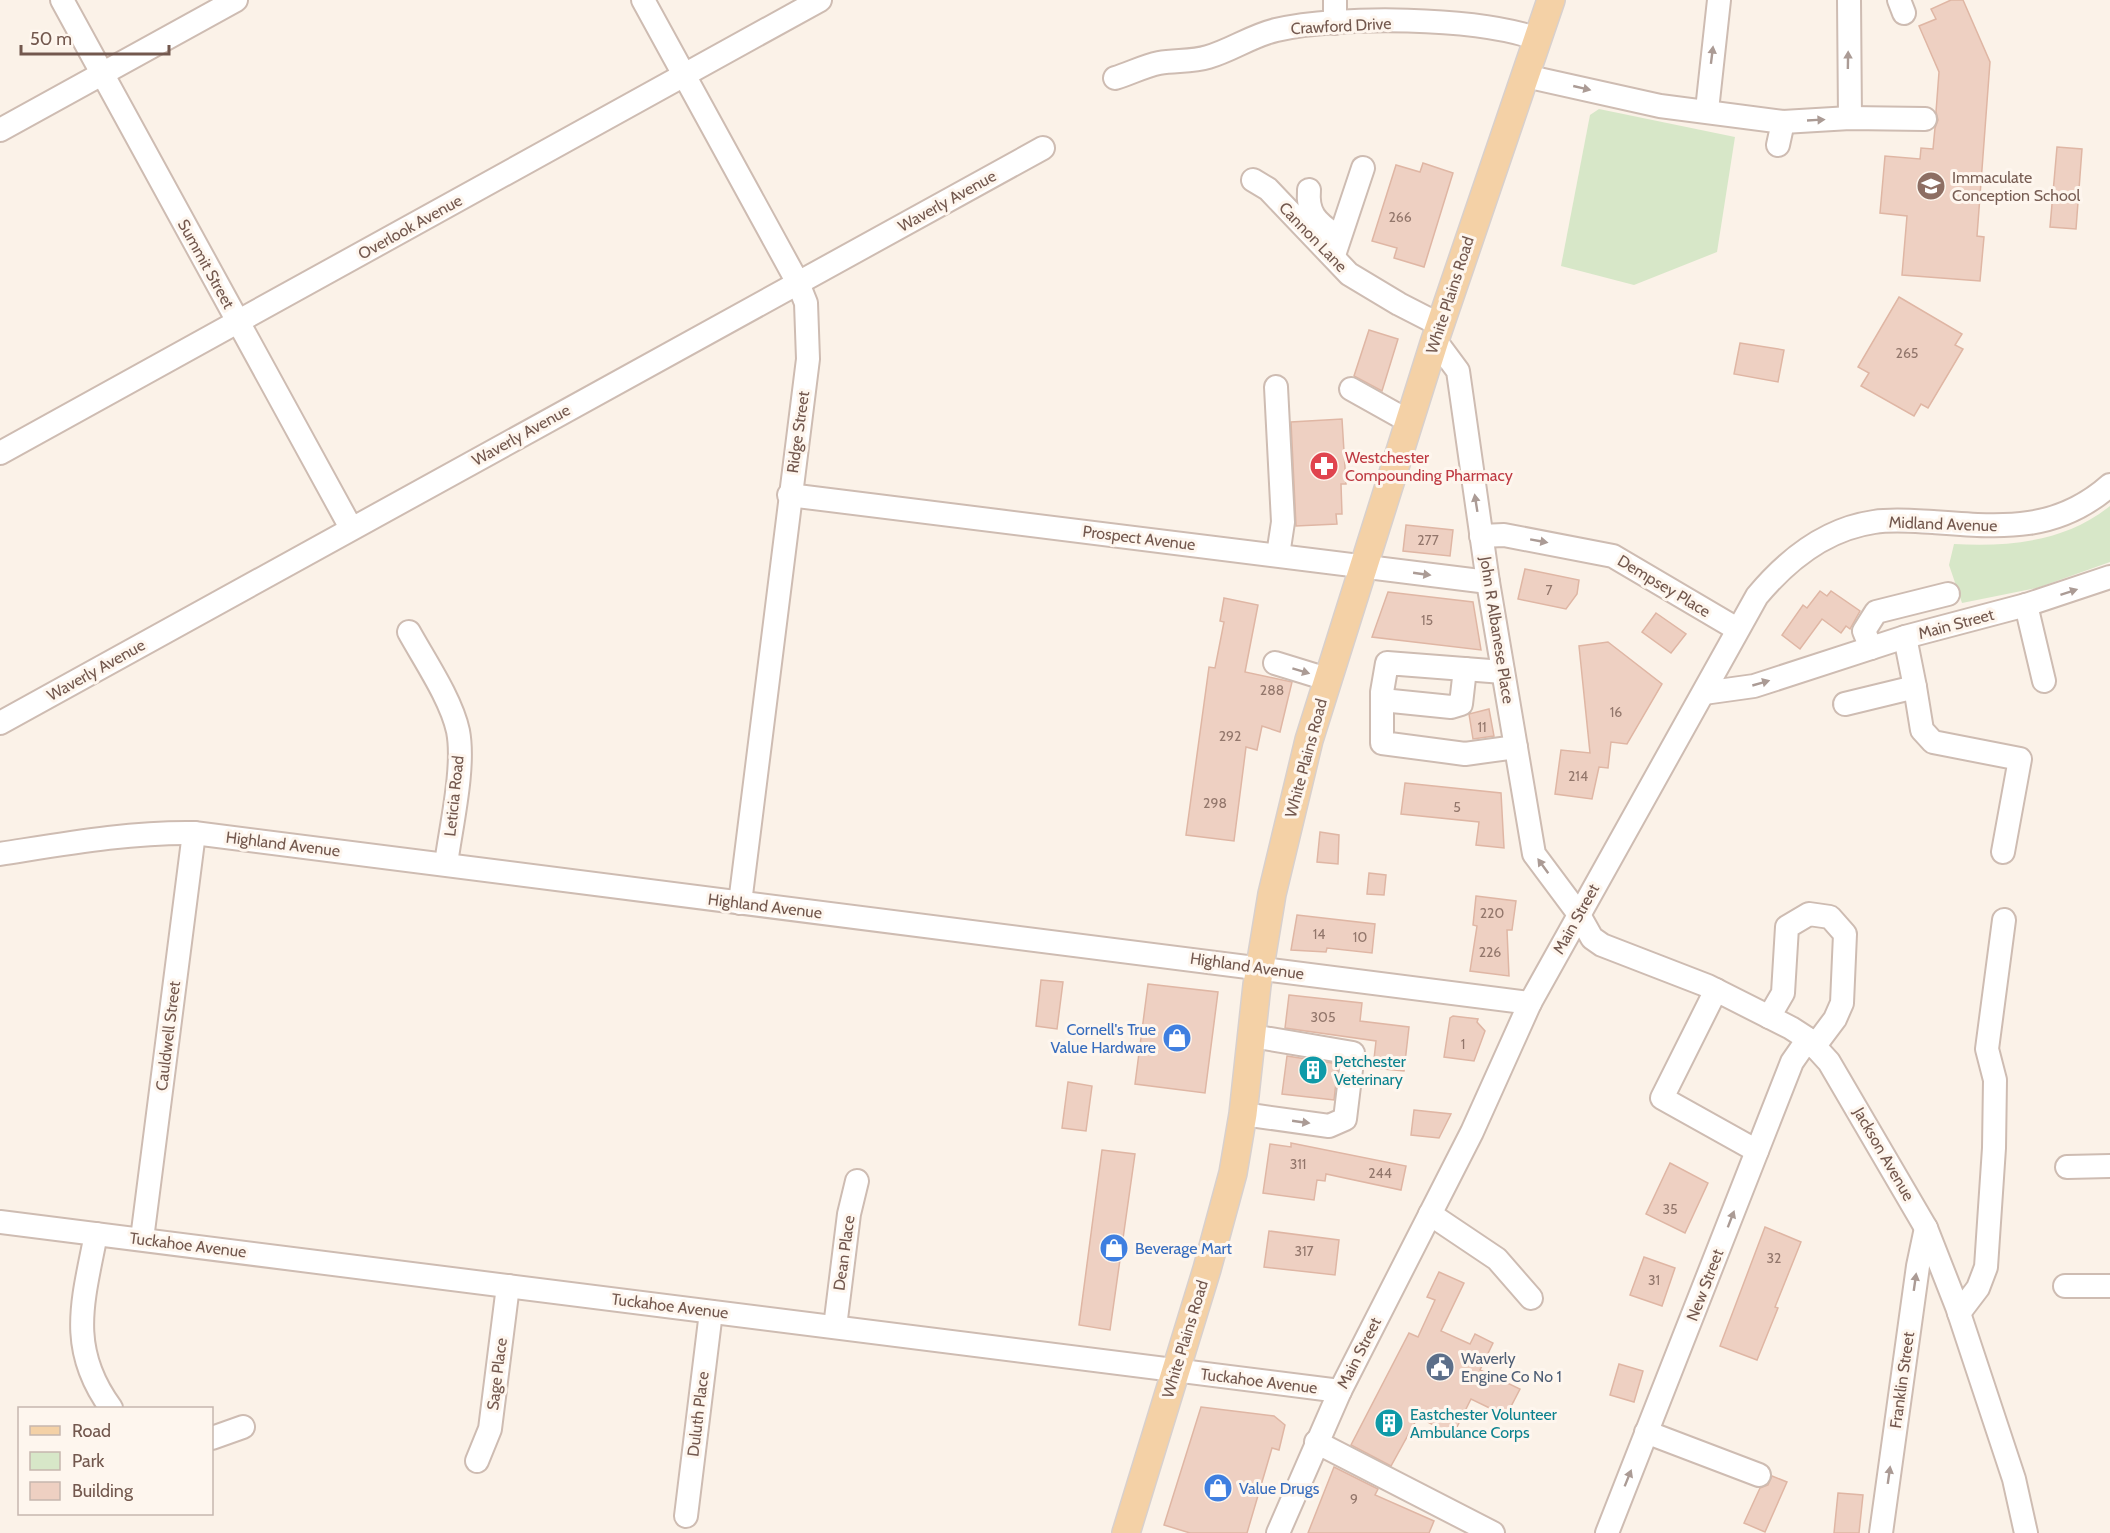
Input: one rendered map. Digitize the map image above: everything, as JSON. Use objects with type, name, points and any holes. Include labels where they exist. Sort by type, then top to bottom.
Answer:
[{"type":"main road","name":"White Plains Road","points":[[1126,1533],[1223,1213],[1243,1114],[1260,966],[1272,894],[1296,791],[1327,679],[1437,332],[1551,0]]},
{"type":"street","name":"Summit Street","points":[[62,0],[351,528]]},
{"type":"street","points":[[0,130],[236,0]]},
{"type":"street","name":"Ridge Street","points":[[643,0],[798,283],[806,303],[807,359],[740,903]]},
{"type":"street","name":"Overlook Avenue","points":[[0,453],[820,0]]},
{"type":"street","points":[[1335,0],[1335,22]]},
{"type":"street","points":[[1707,110],[1719,0]]},
{"type":"street","points":[[1849,0],[1850,118]]},
{"type":"street","name":"Crawford Drive","points":[[1116,78],[1158,63],[1207,58],[1247,39],[1277,30],[1335,22],[1432,22],[1512,30],[1538,39]]},
{"type":"street","points":[[1525,76],[1660,106],[1707,110],[1783,122],[1850,118],[1926,119]]},
{"type":"street","points":[[1778,145],[1783,122]]},
{"type":"street","name":"Waverly Avenue","points":[[0,723],[1043,148]]},
{"type":"street","points":[[1337,247],[1363,168]]},
{"type":"street","name":"Cannon Lane","points":[[1253,180],[1268,189],[1296,222],[1337,247],[1349,274],[1406,308],[1437,332]]},
{"type":"street","points":[[1309,190],[1308,203],[1314,221],[1337,247]]},
{"type":"street","name":"John R Albanese Place","points":[[1437,332],[1458,371],[1488,582],[1534,854],[1578,913]]},
{"type":"street","points":[[1276,387],[1283,522],[1278,555]]},
{"type":"street","points":[[1351,388],[1410,422]]},
{"type":"street","name":"Midland Avenue","points":[[1704,693],[1753,602],[1774,576],[1792,559],[1826,537],[1873,522],[1905,520],[2021,526],[2068,513],[2092,500],[2110,485]]},
{"type":"street","name":"Prospect Avenue","points":[[789,495],[1488,582]]},
{"type":"street","name":"Dempsey Place","points":[[1481,536],[1504,535],[1613,556],[1737,629]]},
{"type":"street","name":"Main Street","points":[[1278,1533],[1340,1391],[1472,1132],[1530,1003],[1578,913],[1704,693],[1754,686],[1871,648],[2026,605],[2110,577]]},
{"type":"street","points":[[1871,648],[1864,631],[1876,612],[1948,594]]},
{"type":"street","points":[[2026,605],[2044,681]]},
{"type":"street","name":"Leticia Road","points":[[409,632],[452,713],[458,729],[459,761],[446,864]]},
{"type":"street","points":[[1905,638],[1922,730],[1933,742],[2020,759],[2003,852]]},
{"type":"street","points":[[1275,663],[1327,679]]},
{"type":"street","points":[[1503,672],[1387,663],[1382,700],[1382,743],[1465,754],[1516,747]]},
{"type":"street","points":[[1382,700],[1450,707],[1461,704],[1465,669]]},
{"type":"street","points":[[1845,704],[1915,687]]},
{"type":"street","name":"Highland Avenue","points":[[0,854],[105,838],[194,833],[740,903],[1260,966],[1348,981],[1530,1003]]},
{"type":"street","name":"Cauldwell Street","points":[[142,1239],[194,833]]},
{"type":"street","name":"Jackson Avenue","points":[[1578,913],[1592,938],[1602,945],[1716,990],[1769,1017],[1811,1043],[1829,1062],[1926,1228],[1959,1313],[2014,1479],[2026,1533]]},
{"type":"street","name":"New Street","points":[[1608,1533],[1792,1062],[1835,1019],[1842,1003],[1845,934],[1830,917],[1809,914],[1787,927],[1783,993],[1769,1017]]},
{"type":"street","points":[[1959,1313],[1978,1288],[1986,1267],[1994,1148],[1995,1080],[1987,1049],[2004,920]]},
{"type":"street","points":[[1716,990],[1662,1098],[1757,1151]]},
{"type":"street","points":[[1243,1114],[1329,1126],[1345,1119],[1353,1053],[1252,1036]]},
{"type":"street","points":[[2067,1167],[2110,1166]]},
{"type":"street","name":"Dean Place","points":[[835,1327],[849,1214],[857,1181]]},
{"type":"street","points":[[1430,1214],[1497,1259],[1531,1298]]},
{"type":"street","name":"Tuckahoe Avenue","points":[[0,1222],[1340,1391]]},
{"type":"street","name":"Franklin Street","points":[[1881,1533],[1918,1266],[1926,1228]]},
{"type":"street","points":[[96,1234],[81,1332],[84,1361],[95,1386],[110,1407]]},
{"type":"street","name":"Sage Place","points":[[477,1461],[490,1429],[508,1286]]},
{"type":"street","points":[[2065,1287],[2110,1286]]},
{"type":"street","name":"Duluth Place","points":[[686,1516],[711,1312]]},
{"type":"street","points":[[213,1438],[243,1427]]},
{"type":"street","points":[[1646,1432],[1759,1475]]},
{"type":"street","points":[[1316,1442],[1493,1533]]},
{"type":"green space","points":[[1599,109],[1735,137],[1717,252],[1634,285],[1561,266],[1590,115]]},
{"type":"green space","points":[[2110,506],[2110,562],[2037,588],[1962,603],[1949,565],[1954,544],[2016,543],[2036,540],[2074,528]]},
{"type":"building","name":"Immaculate Conception School","points":[[1951,0],[1963,0],[1990,62],[1977,236],[1984,237],[1980,281],[1902,275],[1907,216],[1880,213],[1885,156],[1920,159],[1921,148],[1933,149],[1938,120],[1936,112],[1939,72],[1919,26],[1936,19],[1931,9]]},
{"type":"building","points":[[2057,147],[2082,149],[2076,229],[2050,227]]},
{"type":"building","points":[[1423,163],[1453,173],[1424,267],[1394,258],[1397,248],[1372,241],[1396,165],[1420,172]]},
{"type":"building","points":[[1899,297],[1962,334],[1955,345],[1963,349],[1928,408],[1921,404],[1914,416],[1861,386],[1869,373],[1858,367]]},
{"type":"building","points":[[1369,330],[1398,339],[1382,391],[1354,376]]},
{"type":"building","points":[[1740,343],[1784,350],[1778,382],[1734,374]]},
{"type":"building","points":[[1342,419],[1346,484],[1341,484],[1342,514],[1336,514],[1337,524],[1296,526],[1291,422]]},
{"type":"building","points":[[1406,525],[1453,530],[1450,556],[1403,551]]},
{"type":"building","points":[[1525,569],[1579,580],[1577,594],[1566,609],[1518,599]]},
{"type":"building","points":[[1820,591],[1827,596],[1831,591],[1860,611],[1850,629],[1846,626],[1841,633],[1822,619],[1800,649],[1782,635],[1803,605],[1807,608]]},
{"type":"building","points":[[1388,592],[1473,602],[1481,650],[1372,637]]},
{"type":"building","points":[[1224,598],[1258,605],[1245,672],[1292,682],[1280,732],[1262,726],[1257,750],[1246,747],[1234,841],[1186,835],[1209,667],[1215,668],[1224,622],[1220,621]]},
{"type":"building","points":[[1656,613],[1686,634],[1671,653],[1642,632]]},
{"type":"building","points":[[1608,642],[1662,684],[1627,744],[1611,742],[1608,768],[1599,767],[1592,799],[1555,794],[1561,750],[1590,753],[1579,646]]},
{"type":"building","points":[[1489,709],[1494,736],[1473,739],[1469,714]]},
{"type":"building","points":[[1405,783],[1501,793],[1504,848],[1476,845],[1479,822],[1401,814]]},
{"type":"building","points":[[1320,832],[1339,835],[1338,864],[1317,862]]},
{"type":"building","points":[[1369,873],[1386,875],[1384,895],[1367,894]]},
{"type":"building","points":[[1476,896],[1516,901],[1512,930],[1507,930],[1509,976],[1470,971],[1477,926],[1473,925]]},
{"type":"building","points":[[1297,915],[1375,924],[1372,953],[1327,948],[1326,952],[1291,950]]},
{"type":"building","points":[[1041,980],[1063,982],[1057,1029],[1036,1026]]},
{"type":"building","name":"Cornell's True Value Hardware","points":[[1148,984],[1218,992],[1205,1093],[1135,1084]]},
{"type":"building","points":[[1289,995],[1362,1003],[1360,1021],[1409,1027],[1404,1071],[1373,1068],[1376,1041],[1285,1028]]},
{"type":"building","points":[[1453,1016],[1478,1019],[1477,1022],[1485,1031],[1474,1061],[1444,1057],[1450,1018]]},
{"type":"building","name":"Petchester Veterinary","points":[[1287,1056],[1338,1064],[1334,1100],[1282,1094]]},
{"type":"building","points":[[1068,1082],[1092,1086],[1086,1131],[1062,1128]]},
{"type":"building","points":[[1414,1110],[1451,1114],[1439,1138],[1411,1135]]},
{"type":"building","points":[[1291,1143],[1406,1166],[1401,1190],[1326,1174],[1325,1181],[1317,1180],[1314,1200],[1263,1193],[1270,1144],[1291,1147]]},
{"type":"building","points":[[1102,1150],[1135,1154],[1110,1330],[1079,1325]]},
{"type":"building","points":[[1670,1163],[1708,1183],[1685,1233],[1646,1214]]},
{"type":"building","points":[[1765,1227],[1801,1242],[1757,1360],[1720,1346]]},
{"type":"building","points":[[1269,1231],[1339,1240],[1335,1275],[1264,1267]]},
{"type":"building","points":[[1644,1257],[1675,1268],[1662,1306],[1630,1295]]},
{"type":"building","points":[[1439,1272],[1464,1283],[1441,1331],[1470,1344],[1475,1334],[1493,1343],[1480,1370],[1520,1389],[1506,1416],[1471,1399],[1453,1435],[1418,1417],[1391,1466],[1351,1445],[1409,1333],[1418,1337],[1435,1300],[1427,1297]]},
{"type":"building","points":[[1619,1364],[1643,1371],[1634,1402],[1610,1395]]},
{"type":"building","name":"Value Drugs","points":[[1201,1407],[1274,1416],[1285,1425],[1279,1450],[1272,1448],[1247,1533],[1190,1533],[1164,1525]]},
{"type":"building","points":[[1334,1467],[1378,1489],[1375,1495],[1434,1521],[1429,1533],[1308,1533]]},
{"type":"building","points":[[1772,1476],[1787,1482],[1765,1532],[1744,1523],[1760,1488],[1768,1485]]},
{"type":"building","points":[[1838,1493],[1863,1495],[1859,1533],[1834,1533]]},
{"type":"place","name":"Immaculate Conception School","points":[[1931,186]]},
{"type":"place","name":"Westchester Compounding Pharmacy","points":[[1324,466]]},
{"type":"place","name":"Cornell's True Value Hardware","points":[[1177,1038]]},
{"type":"place","name":"Petchester Veterinary","points":[[1313,1070]]},
{"type":"place","name":"Beverage Mart","points":[[1114,1248]]},
{"type":"place","name":"Waverly Engine Co No 1","points":[[1440,1367]]},
{"type":"place","name":"Eastchester Volunteer Ambulance Corps","points":[[1389,1423]]},
{"type":"place","name":"Value Drugs","points":[[1218,1488]]}]
